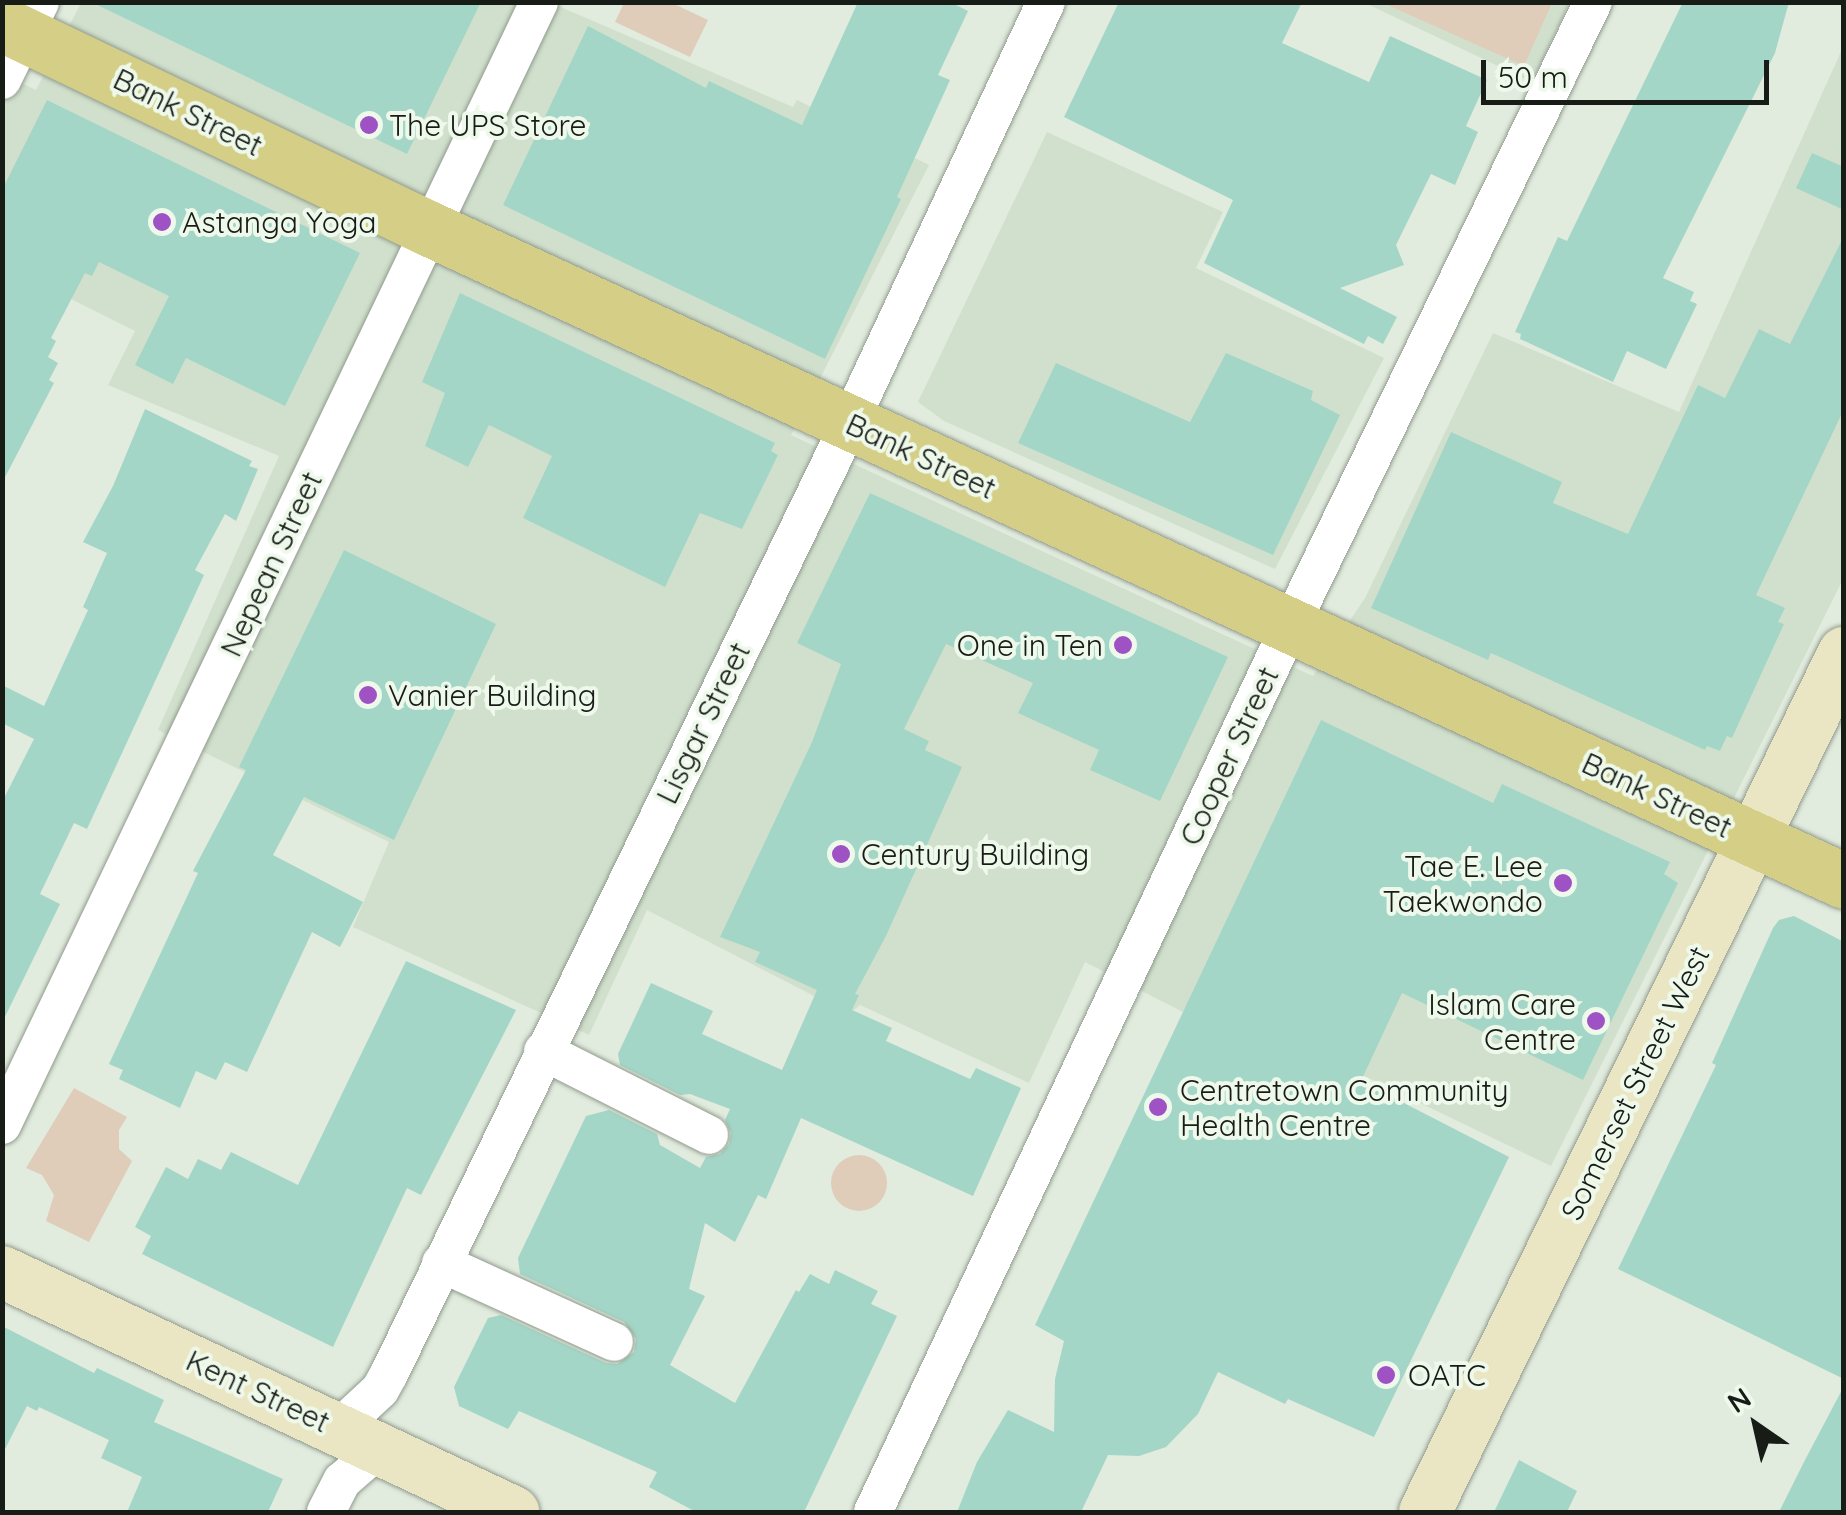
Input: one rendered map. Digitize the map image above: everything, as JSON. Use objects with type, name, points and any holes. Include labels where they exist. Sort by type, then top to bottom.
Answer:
[{"type":"main road","name":"Bank Street","points":[[17,35],[1844,881]]},
{"type":"main road","name":"Somerset Street West","points":[[1425,1512],[1844,653]]},
{"type":"main road","name":"Kent Street","points":[[2,1272],[512,1512]]},
{"type":"street","name":"Nepean Street","points":[[2,1125],[539,2]]},
{"type":"street","name":"Lisgar Street","points":[[326,1512],[441,1263],[850,422],[1046,2]]},
{"type":"street","name":"Cooper Street","points":[[872,1512],[1290,626],[1593,2]]},
{"type":"street","points":[[543,1051],[709,1135]]},
{"type":"street","points":[[441,1263],[614,1342]]},
{"type":"shaded area","points":[[549,2],[793,107],[797,100],[929,165],[791,435],[1313,676],[1365,598],[1493,333],[1679,412],[1843,47],[1843,579],[1551,1166],[1358,1073],[1340,1092],[1085,962],[1029,1083],[860,1005],[849,1014],[647,910],[589,1035],[353,927],[389,842],[158,730],[279,456],[108,385],[135,331],[3,265],[2,74],[36,90],[81,3]]},
{"type":"shaded area","points":[[624,3],[672,3],[708,20],[690,57],[615,22]]},
{"type":"shaded area","points":[[1365,3],[1569,3],[1532,82]]},
{"type":"shaded area","points":[[1383,3],[1552,3],[1524,66]]},
{"type":"shaded area","points":[[1047,132],[1223,212],[1196,268],[1384,358],[1275,569],[944,421],[918,402]]},
{"type":"shaded area","points":[[74,1088],[127,1117],[119,1130],[119,1149],[132,1161],[89,1242],[46,1221],[54,1195],[42,1175],[26,1168]]},
{"type":"shaded area","points":[[859,1155],[879,1163],[887,1183],[879,1203],[859,1211],[839,1203],[831,1183],[839,1163]]},
{"type":"building","points":[[91,2],[481,2],[407,154]]},
{"type":"building","points":[[858,2],[950,2],[968,11],[938,75],[950,80],[897,197],[901,199],[825,359],[503,205],[588,26],[706,88],[709,81],[802,125]]},
{"type":"building","points":[[1119,2],[1302,2],[1282,43],[1369,82],[1390,36],[1487,80],[1466,126],[1478,132],[1455,185],[1431,174],[1396,245],[1404,265],[1340,288],[1397,317],[1383,344],[1368,336],[1364,344],[1204,263],[1233,200],[1064,117]]},
{"type":"building","points":[[1683,2],[1789,2],[1775,53],[1663,278],[1694,292],[1690,301],[1697,304],[1666,369],[1627,351],[1613,382],[1520,339],[1521,334],[1515,332],[1558,237],[1567,241]]},
{"type":"building","points":[[47,100],[360,253],[285,406],[186,358],[173,384],[135,365],[169,296],[99,262],[92,276],[85,273],[51,338],[56,341],[48,357],[58,363],[49,380],[54,383],[2,483],[2,190]]},
{"type":"building","points":[[1812,153],[1844,167],[1844,210],[1796,188]]},
{"type":"building","points":[[1844,236],[1844,409],[1756,595],[1785,608],[1778,622],[1784,624],[1732,738],[1727,736],[1720,751],[1707,746],[1705,750],[1491,653],[1488,660],[1371,608],[1451,432],[1562,482],[1553,503],[1628,534],[1698,385],[1725,398],[1759,329],[1790,344]]},
{"type":"building","points":[[460,293],[775,443],[771,451],[778,455],[742,529],[700,513],[665,587],[523,518],[552,456],[489,425],[468,467],[425,446],[445,393],[422,382]]},
{"type":"building","points":[[1226,353],[1313,391],[1311,400],[1340,415],[1273,555],[1018,443],[1056,363],[1190,422]]},
{"type":"building","points":[[145,409],[252,461],[249,466],[258,469],[236,521],[225,514],[195,570],[204,575],[87,829],[74,823],[40,894],[60,904],[2,1023],[2,802],[34,739],[2,723],[2,685],[44,706],[88,610],[83,607],[107,553],[83,542],[113,486]]},
{"type":"building","points":[[870,493],[1228,657],[1160,801],[1090,770],[1099,750],[1018,713],[1033,683],[946,644],[904,729],[929,741],[925,750],[962,767],[886,936],[855,994],[859,995],[852,1010],[892,1028],[886,1041],[970,1079],[976,1068],[1021,1088],[973,1196],[801,1118],[766,1199],[758,1195],[735,1242],[705,1223],[689,1289],[705,1296],[670,1365],[735,1403],[796,1290],[799,1292],[810,1274],[829,1284],[835,1270],[878,1291],[871,1304],[897,1316],[804,1512],[696,1512],[649,1487],[657,1472],[519,1411],[508,1429],[459,1406],[454,1387],[488,1318],[501,1315],[606,1363],[617,1364],[634,1352],[636,1339],[624,1322],[520,1274],[518,1258],[586,1116],[609,1110],[657,1134],[660,1145],[700,1168],[706,1157],[720,1154],[729,1144],[731,1133],[725,1120],[730,1109],[690,1094],[680,1095],[620,1065],[618,1054],[651,983],[713,1011],[702,1034],[782,1070],[817,990],[755,962],[760,952],[720,937],[812,742],[841,664],[797,643]]},
{"type":"building","points":[[344,550],[496,624],[394,840],[304,797],[273,855],[363,902],[340,947],[312,932],[247,1072],[225,1062],[216,1080],[196,1071],[180,1108],[119,1079],[123,1070],[109,1064],[198,873],[193,871],[246,770],[239,767]]},
{"type":"building","points":[[1321,720],[1493,803],[1502,784],[1670,862],[1664,874],[1678,883],[1583,1080],[1402,993],[1361,1081],[1509,1157],[1374,1437],[1288,1399],[1285,1404],[1218,1372],[1198,1414],[1166,1447],[1139,1456],[1108,1455],[1081,1512],[957,1512],[977,1462],[1008,1410],[1054,1432],[1055,1379],[1064,1341],[1035,1325]]},
{"type":"building","points":[[1794,916],[1844,942],[1844,1379],[1618,1269],[1716,1065],[1712,1063],[1773,928],[1779,920]]},
{"type":"building","points":[[406,961],[516,1010],[421,1195],[407,1188],[333,1347],[142,1254],[151,1236],[135,1227],[166,1167],[188,1179],[198,1159],[221,1170],[231,1152],[298,1185]]},
{"type":"building","points":[[2,1326],[94,1373],[97,1368],[164,1400],[154,1422],[283,1479],[268,1512],[127,1512],[142,1477],[101,1458],[109,1440],[39,1407],[37,1411],[27,1406],[2,1455]]},
{"type":"building","points":[[1844,1386],[1844,1512],[1779,1512],[1805,1460]]},
{"type":"building","points":[[1519,1460],[1577,1491],[1567,1512],[1494,1512]]},
{"type":"place","name":"The UPS Store","points":[[369,125]]},
{"type":"place","name":"Astanga Yoga","points":[[162,222]]},
{"type":"place","name":"One in Ten","points":[[1123,645]]},
{"type":"place","name":"Vanier Building","points":[[368,695]]},
{"type":"place","name":"Century Building","points":[[841,854]]},
{"type":"place","name":"Tae E. Lee Taekwondo","points":[[1563,883]]},
{"type":"place","name":"Islam Care Centre","points":[[1596,1021]]},
{"type":"place","name":"Centretown Community Health Centre","points":[[1158,1107]]},
{"type":"place","name":"OATC","points":[[1386,1375]]}]
